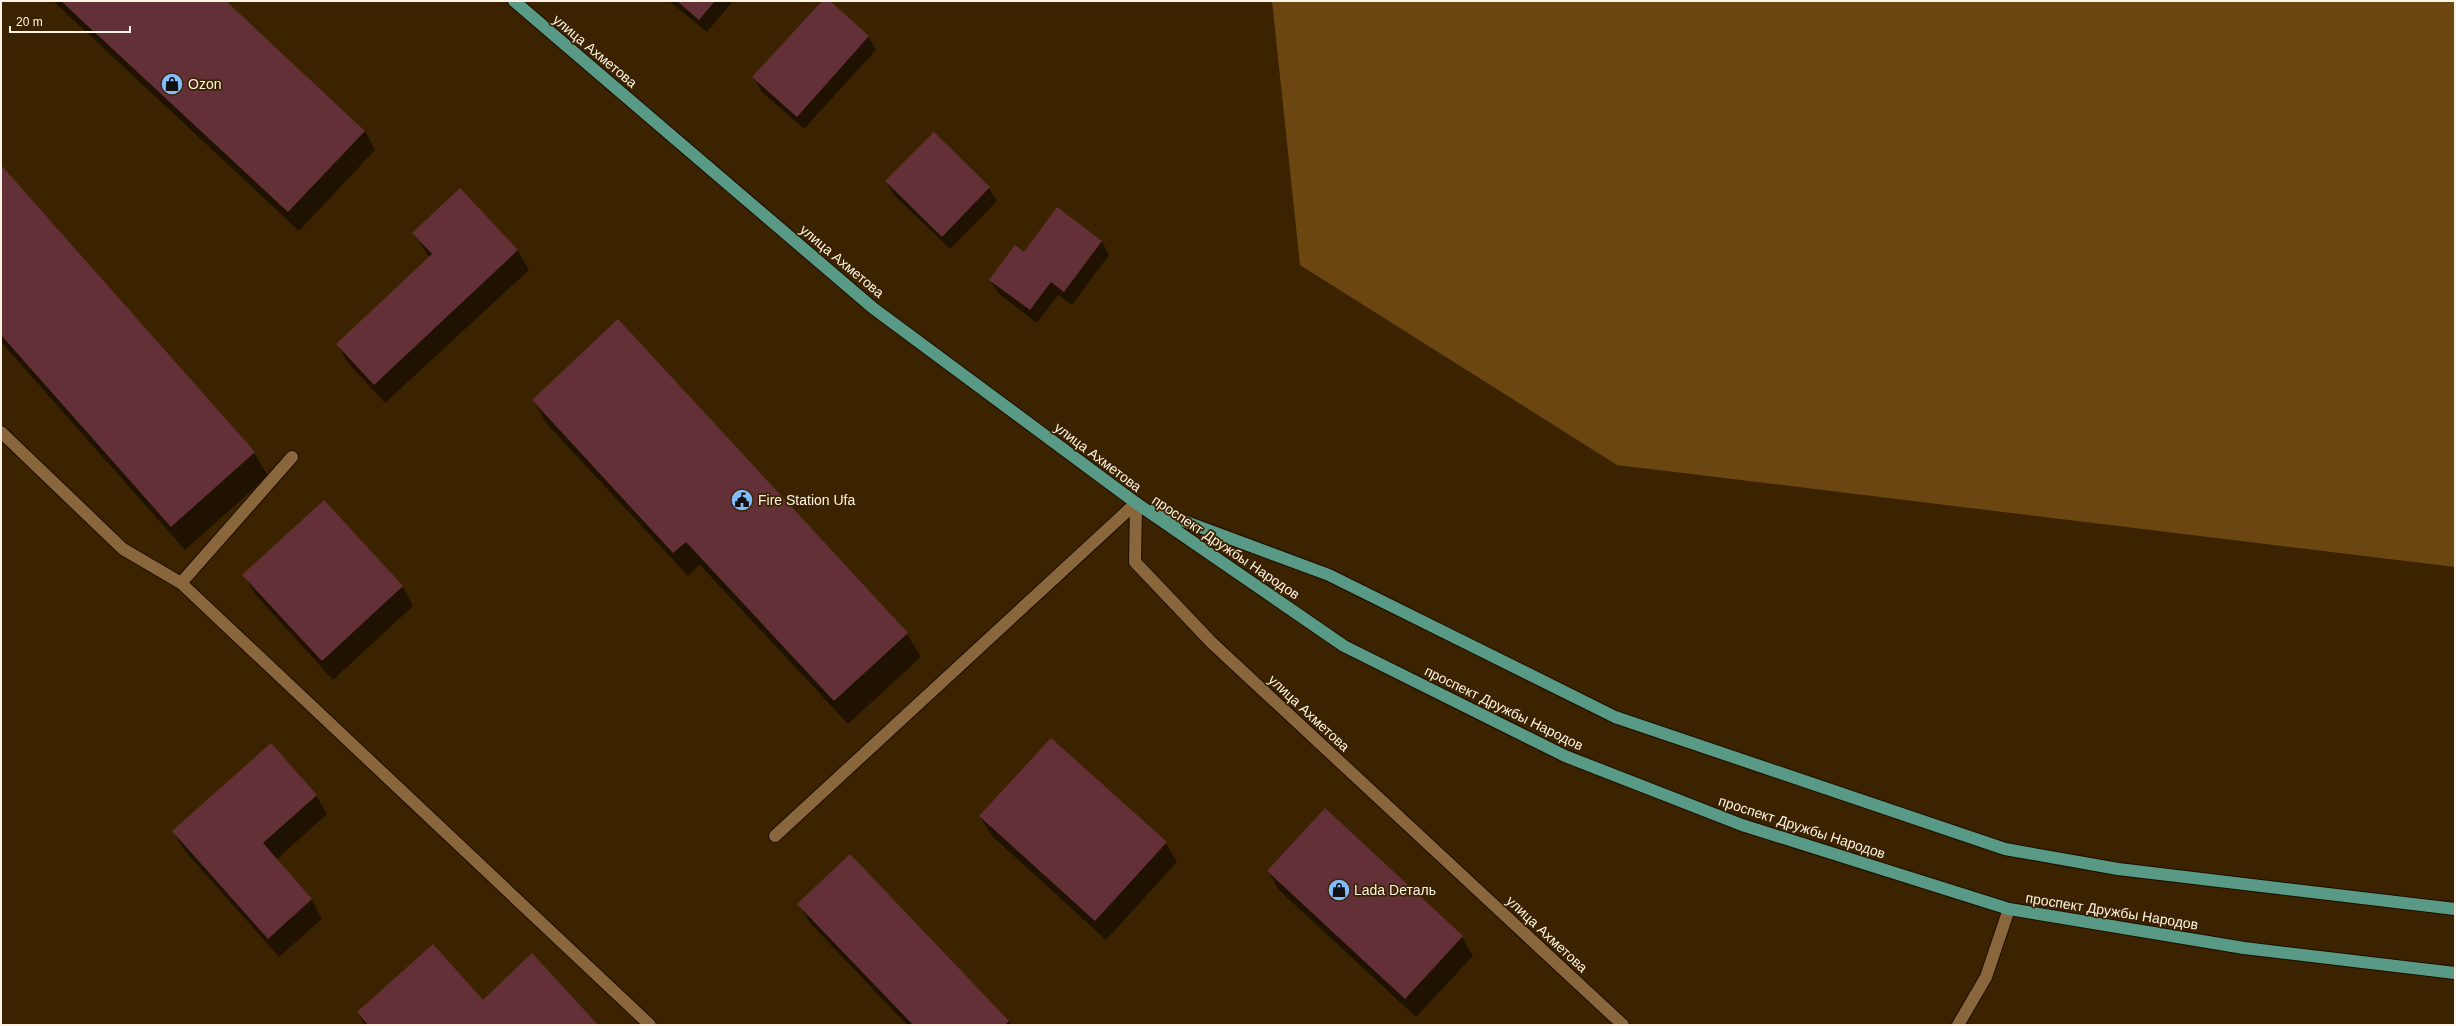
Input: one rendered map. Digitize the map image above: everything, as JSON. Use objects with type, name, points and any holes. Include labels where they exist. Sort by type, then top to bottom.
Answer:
[{"type":"main road","name":"улица Ахметова","points":[[514,1],[873,308],[1136,503]]},
{"type":"main road","name":"проспект Дружбы Народов","points":[[1136,503],[1329,575],[1615,717],[2005,848],[2118,869],[2455,908]]},
{"type":"main road","name":"проспект Дружбы Народов","points":[[1136,503],[1344,646],[1565,756],[1742,825],[2009,909],[2244,948],[2455,973]]},
{"type":"street","points":[[1,432],[123,549],[181,583],[650,1025]]},
{"type":"street","points":[[181,583],[292,457]]},
{"type":"street","points":[[775,836],[1136,503]]},
{"type":"street","name":"улица Ахметова","points":[[1136,503],[1135,562],[1212,643],[1623,1025]]},
{"type":"street","points":[[1958,1025],[1986,977],[2009,909]]},
{"type":"shaded area","points":[[1272,1],[2455,1],[2455,567],[1617,465],[1300,265]]},
{"type":"building","points":[[61,1],[226,1],[365,131],[288,212]]},
{"type":"building","points":[[677,1],[715,1],[699,20]]},
{"type":"building","points":[[822,1],[830,1],[869,36],[797,117],[752,77]]},
{"type":"building","points":[[934,132],[990,187],[942,237],[885,181]]},
{"type":"building","points":[[1,165],[255,452],[171,527],[1,335]]},
{"type":"building","points":[[460,188],[518,250],[374,385],[336,344],[432,254],[412,233]]},
{"type":"building","points":[[1057,207],[1102,241],[1064,292],[1051,282],[1030,310],[989,280],[1015,245],[1024,252]]},
{"type":"building","points":[[618,319],[908,633],[834,701],[686,542],[673,553],[532,400]]},
{"type":"building","points":[[324,500],[403,586],[322,661],[242,575]]},
{"type":"building","points":[[1051,738],[1167,842],[1095,921],[979,816]]},
{"type":"building","points":[[271,743],[317,795],[263,843],[312,899],[268,939],[172,831]]},
{"type":"building","points":[[1325,808],[1463,936],[1405,999],[1267,871]]},
{"type":"building","points":[[850,854],[1009,1021],[1005,1025],[913,1025],[797,904]]},
{"type":"building","points":[[433,944],[483,1000],[532,953],[598,1025],[368,1025],[357,1012]]},
{"type":"place","name":"Ozon","points":[[172,84]]},
{"type":"place","name":"Fire Station Ufa","points":[[742,500]]},
{"type":"place","name":"Lada Dеталь","points":[[1339,890]]}]
